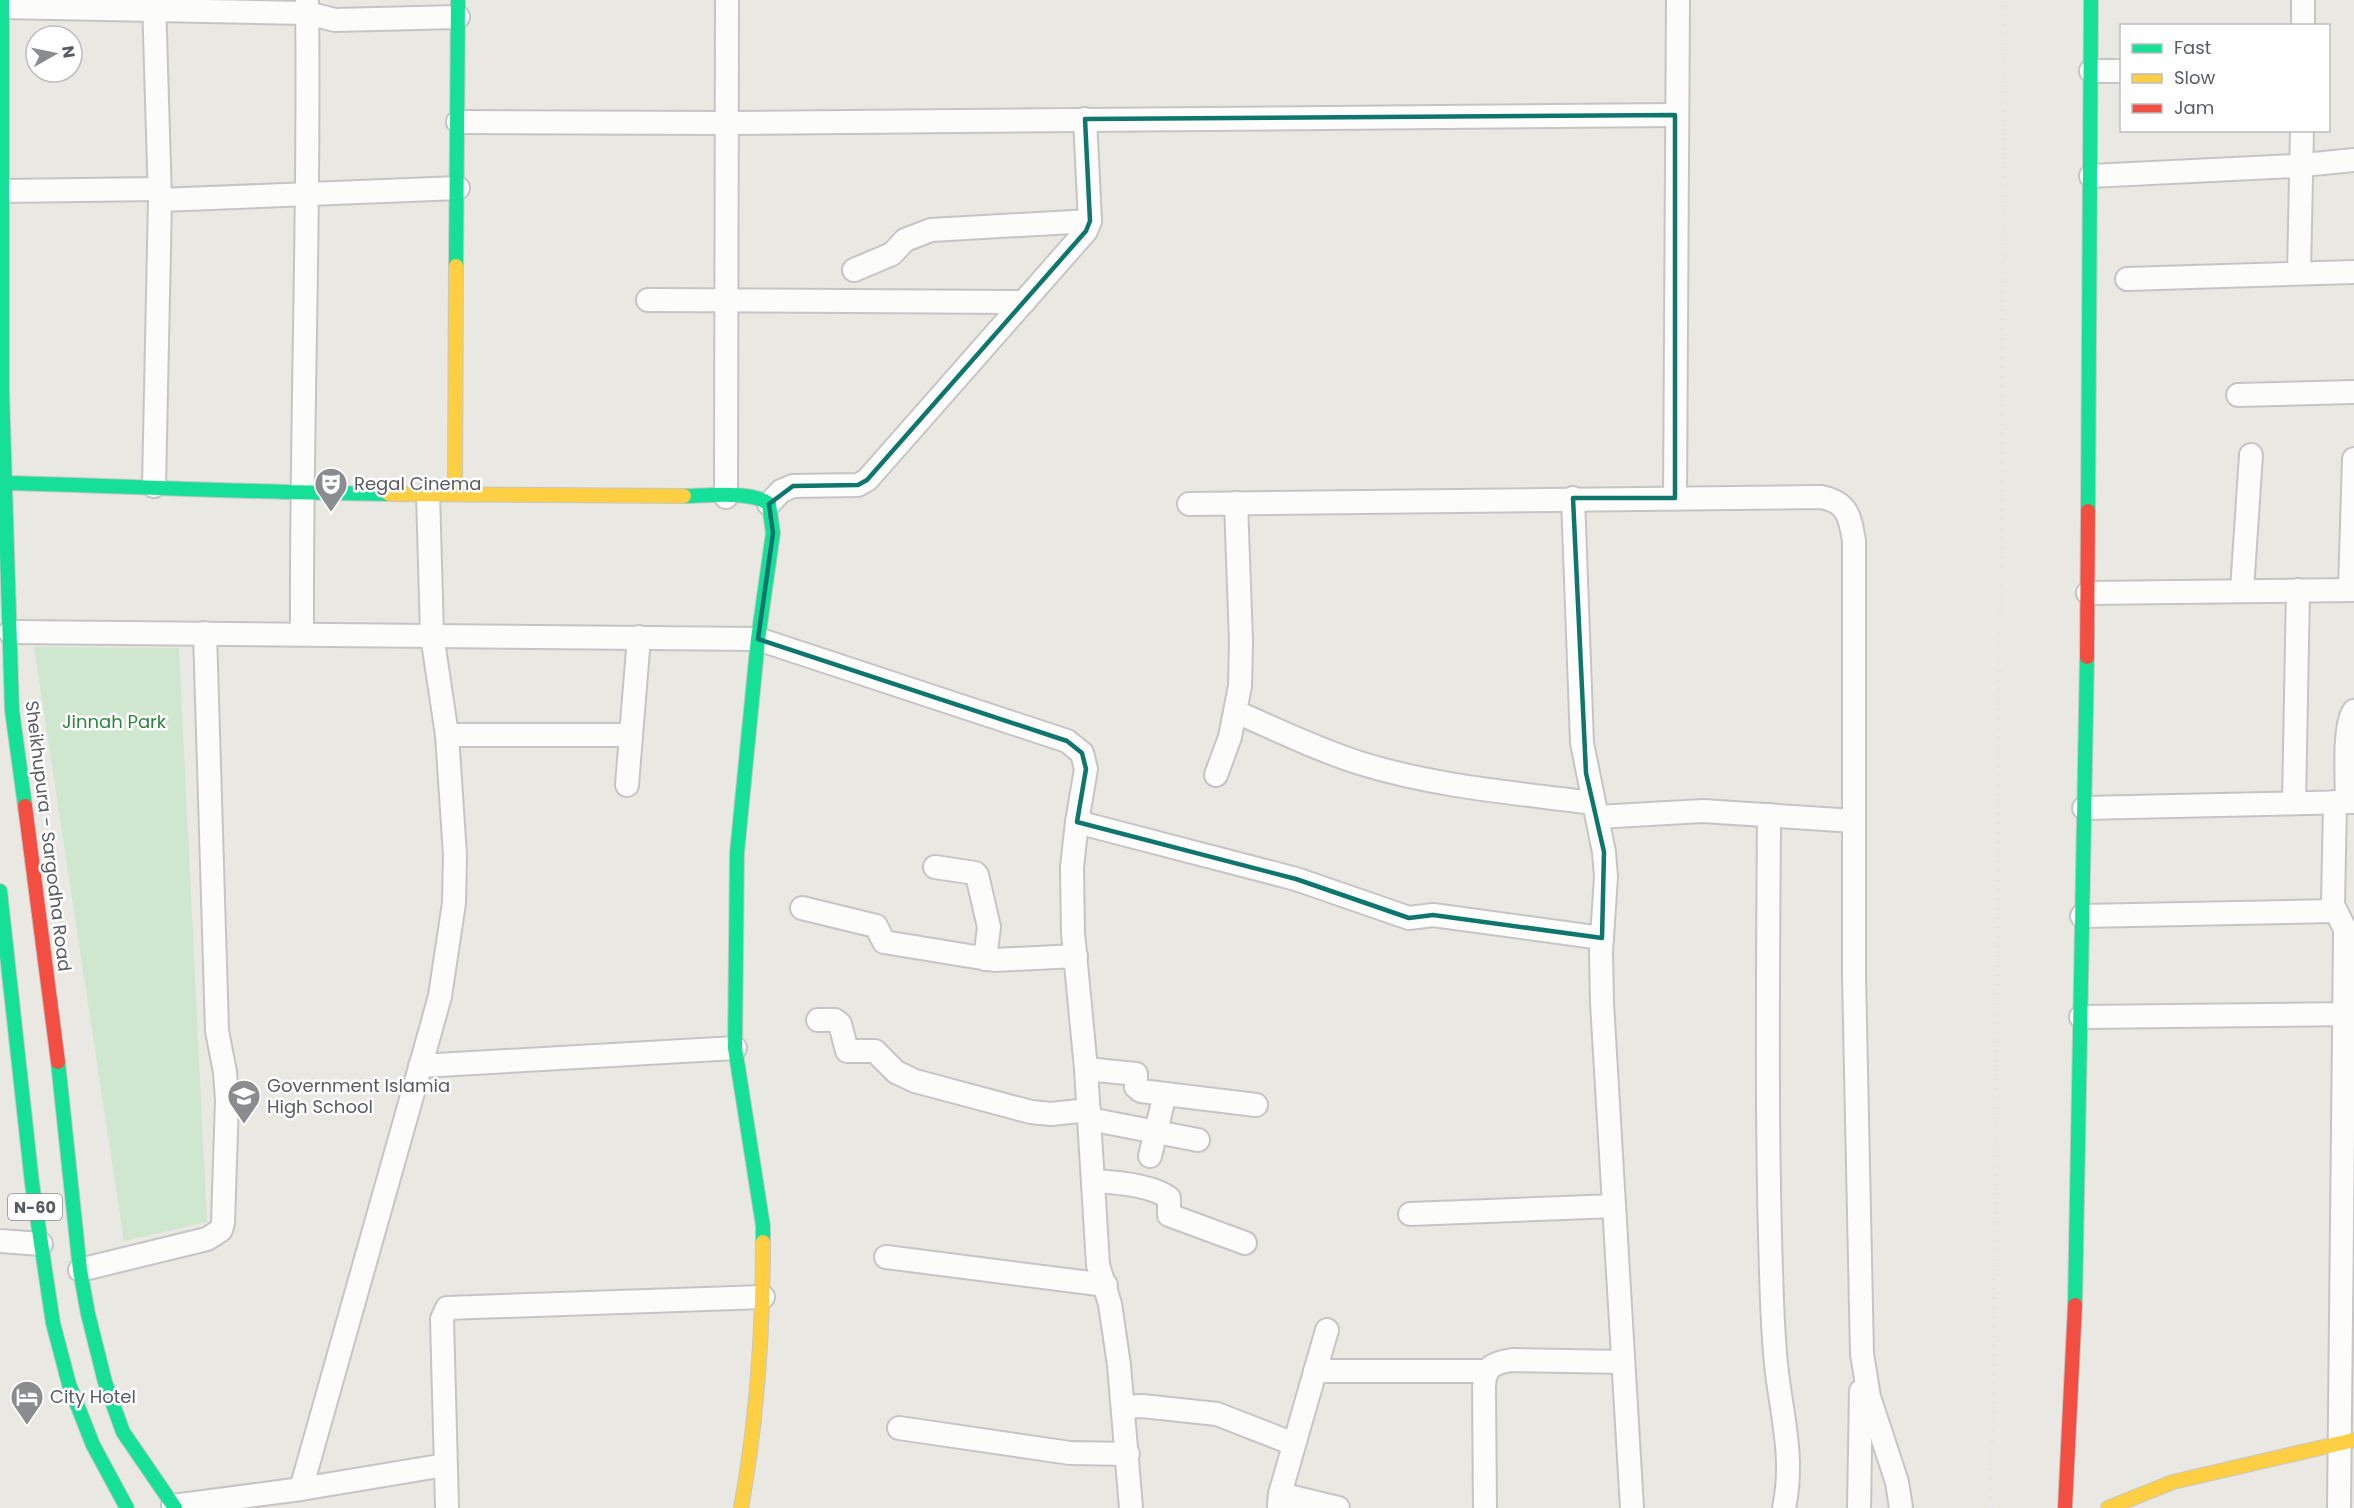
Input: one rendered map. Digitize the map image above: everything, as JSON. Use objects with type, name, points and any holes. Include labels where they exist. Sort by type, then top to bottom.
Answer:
[{"type":"main road","points":[[2066,1508],[2075,1315],[2085,808],[2091,0]]},
{"type":"main road","name":"Sheikhupura - Sargodha Road","points":[[2,4],[4,483],[12,710],[42,1011],[80,1270],[105,1382],[123,1432],[174,1507]]},
{"type":"main road","points":[[455,493],[458,8]]},
{"type":"main road","points":[[4,483],[301,492],[751,496],[763,499],[769,504],[774,524],[758,639],[737,853],[735,1048],[763,1226],[763,1298],[751,1455],[741,1508]]},
{"type":"main road","name":"N-60","points":[[0,891],[12,1013],[40,1244],[53,1323],[69,1384],[93,1445],[127,1508]]},
{"type":"main road","points":[[12,1013],[42,1011]]},
{"type":"main road","points":[[2108,1508],[2173,1482],[2347,1442]]},
{"type":"street","points":[[726,497],[727,0]]},
{"type":"street","points":[[1675,498],[1677,0]]},
{"type":"street","points":[[2303,0],[2303,24]]},
{"type":"street","points":[[2,4],[307,7],[335,20],[458,8]]},
{"type":"street","points":[[154,6],[160,195],[154,486]]},
{"type":"street","points":[[302,634],[301,492],[308,195],[307,7]]},
{"type":"street","points":[[2091,71],[2120,71]]},
{"type":"street","points":[[458,122],[728,123],[1675,115]]},
{"type":"street","points":[[769,504],[782,491],[793,486],[858,485],[867,480],[1086,231],[1090,221],[1085,119]]},
{"type":"street","points":[[2299,273],[2302,132]]},
{"type":"street","points":[[2091,176],[2302,165],[2354,160]]},
{"type":"street","points":[[2,191],[160,195],[308,195],[458,188]]},
{"type":"street","points":[[854,270],[892,254],[905,240],[931,230],[1090,221]]},
{"type":"street","points":[[2127,279],[2354,272]]},
{"type":"street","points":[[648,300],[1023,302]]},
{"type":"street","points":[[2238,395],[2354,392]]},
{"type":"street","points":[[2242,590],[2251,455]]},
{"type":"street","points":[[2088,593],[2352,590],[2354,459]]},
{"type":"street","points":[[301,1489],[440,996],[454,903],[455,855],[447,735],[432,635],[428,493]]},
{"type":"street","points":[[1189,504],[1821,497],[1837,502],[1848,514],[1854,541],[1854,988],[1862,1354],[1859,1508]]},
{"type":"street","points":[[1573,498],[1583,753],[1606,877],[1602,938],[1602,1003],[1632,1508]]},
{"type":"street","points":[[1216,775],[1230,737],[1236,712],[1241,668],[1236,503]]},
{"type":"street","points":[[2294,803],[2298,590]]},
{"type":"street","points":[[10,632],[758,639],[1067,741],[1082,753],[1086,769],[1072,867],[1073,933],[1086,1069],[1099,1275],[1106,1285],[1119,1365],[1131,1508]]},
{"type":"street","points":[[80,1270],[207,1239],[221,1230],[224,1223],[226,1100],[225,1072],[217,1031],[205,633]]},
{"type":"street","points":[[627,785],[639,637]]},
{"type":"street","points":[[2339,1508],[2347,1442],[2349,1014],[2345,929],[2333,905],[2345,802],[2348,731],[2350,716],[2354,711]]},
{"type":"street","points":[[1236,712],[1341,756],[1409,776],[1595,810],[1703,811],[1854,821]]},
{"type":"street","points":[[447,735],[631,735]]},
{"type":"street","points":[[2085,808],[2345,802]]},
{"type":"street","points":[[1769,815],[1768,1206],[1772,1317],[1777,1372],[1788,1438],[1789,1478],[1784,1508]]},
{"type":"street","points":[[1077,822],[1296,879],[1409,918],[1433,915],[1602,938]]},
{"type":"street","points":[[935,867],[977,875],[989,927],[985,958]]},
{"type":"street","points":[[802,908],[876,926],[884,942],[1010,960],[1076,956]]},
{"type":"street","points":[[2082,916],[2335,911]]},
{"type":"street","points":[[2081,1017],[2349,1014]]},
{"type":"street","points":[[818,1020],[836,1020],[840,1024],[847,1051],[875,1051],[896,1072],[915,1081],[1032,1112],[1089,1115],[1156,1133],[1198,1140]]},
{"type":"street","points":[[420,1066],[735,1048]]},
{"type":"street","points":[[1086,1069],[1136,1074],[1136,1087],[1139,1090],[1256,1105]]},
{"type":"street","points":[[1150,1156],[1165,1094]]},
{"type":"street","points":[[1093,1181],[1130,1184],[1160,1193],[1168,1197],[1169,1215],[1245,1243]]},
{"type":"street","points":[[1410,1214],[1614,1206]]},
{"type":"street","points":[[0,1241],[40,1244]]},
{"type":"street","points":[[886,1257],[1106,1285]]},
{"type":"street","points":[[447,1507],[442,1319],[447,1308],[763,1298]]},
{"type":"street","points":[[1327,1330],[1294,1444],[1281,1501],[1338,1508]]},
{"type":"street","points":[[1862,1354],[1869,1397],[1897,1482],[1901,1508]]},
{"type":"street","points":[[1485,1508],[1484,1386],[1487,1371],[1494,1364],[1512,1359],[1623,1362]]},
{"type":"street","points":[[1315,1371],[1487,1371]]},
{"type":"street","points":[[1123,1407],[1142,1406],[1218,1414],[1294,1444]]},
{"type":"street","points":[[899,1428],[1070,1453],[1128,1454]]},
{"type":"street","points":[[174,1507],[445,1465]]},
{"type":"highlighted area","points":[[1675,115],[1675,498],[1573,498],[1586,773],[1604,852],[1602,938],[1433,915],[1409,918],[1296,879],[1077,822],[1086,769],[1082,753],[1067,741],[758,639],[773,533],[769,504],[793,486],[858,485],[867,480],[1086,231],[1090,221],[1085,119]]},
{"type":"green space","name":"Jinnah Park","points":[[34,647],[179,648],[207,1222],[124,1241]]},
{"type":"railway","points":[[1991,1508],[2005,0]]},
{"type":"traffic: fast","points":[[2,0],[2,391],[12,710],[25,806]]},
{"type":"traffic: fast","points":[[456,266],[458,0]]},
{"type":"traffic: fast","points":[[2088,511],[2091,0]]},
{"type":"traffic: fast","points":[[4,483],[389,494]]},
{"type":"traffic: fast","points":[[684,496],[740,495],[761,500],[769,504],[773,533],[758,639],[737,853],[735,1048],[763,1226],[763,1242]]},
{"type":"traffic: fast","points":[[2075,1305],[2087,657]]},
{"type":"traffic: fast","points":[[0,891],[32,1183],[53,1323],[69,1384],[93,1445],[127,1508]]},
{"type":"traffic: fast","points":[[58,1062],[80,1270],[105,1382],[123,1432],[175,1508]]},
{"type":"traffic: slow","points":[[455,493],[456,266]]},
{"type":"traffic: slow","points":[[389,494],[684,496]]},
{"type":"traffic: slow","points":[[741,1508],[758,1376],[763,1242]]},
{"type":"traffic: slow","points":[[2108,1508],[2173,1482],[2354,1440]]},
{"type":"traffic: jam","points":[[2087,657],[2088,511]]},
{"type":"traffic: jam","points":[[25,806],[58,1062]]},
{"type":"traffic: jam","points":[[2065,1508],[2075,1305]]},
{"type":"place","name":"Regal Cinema","points":[[331,513]]},
{"type":"place","name":"Government Islamia High School","points":[[244,1125]]},
{"type":"place","name":"City Hotel","points":[[27,1426]]}]
